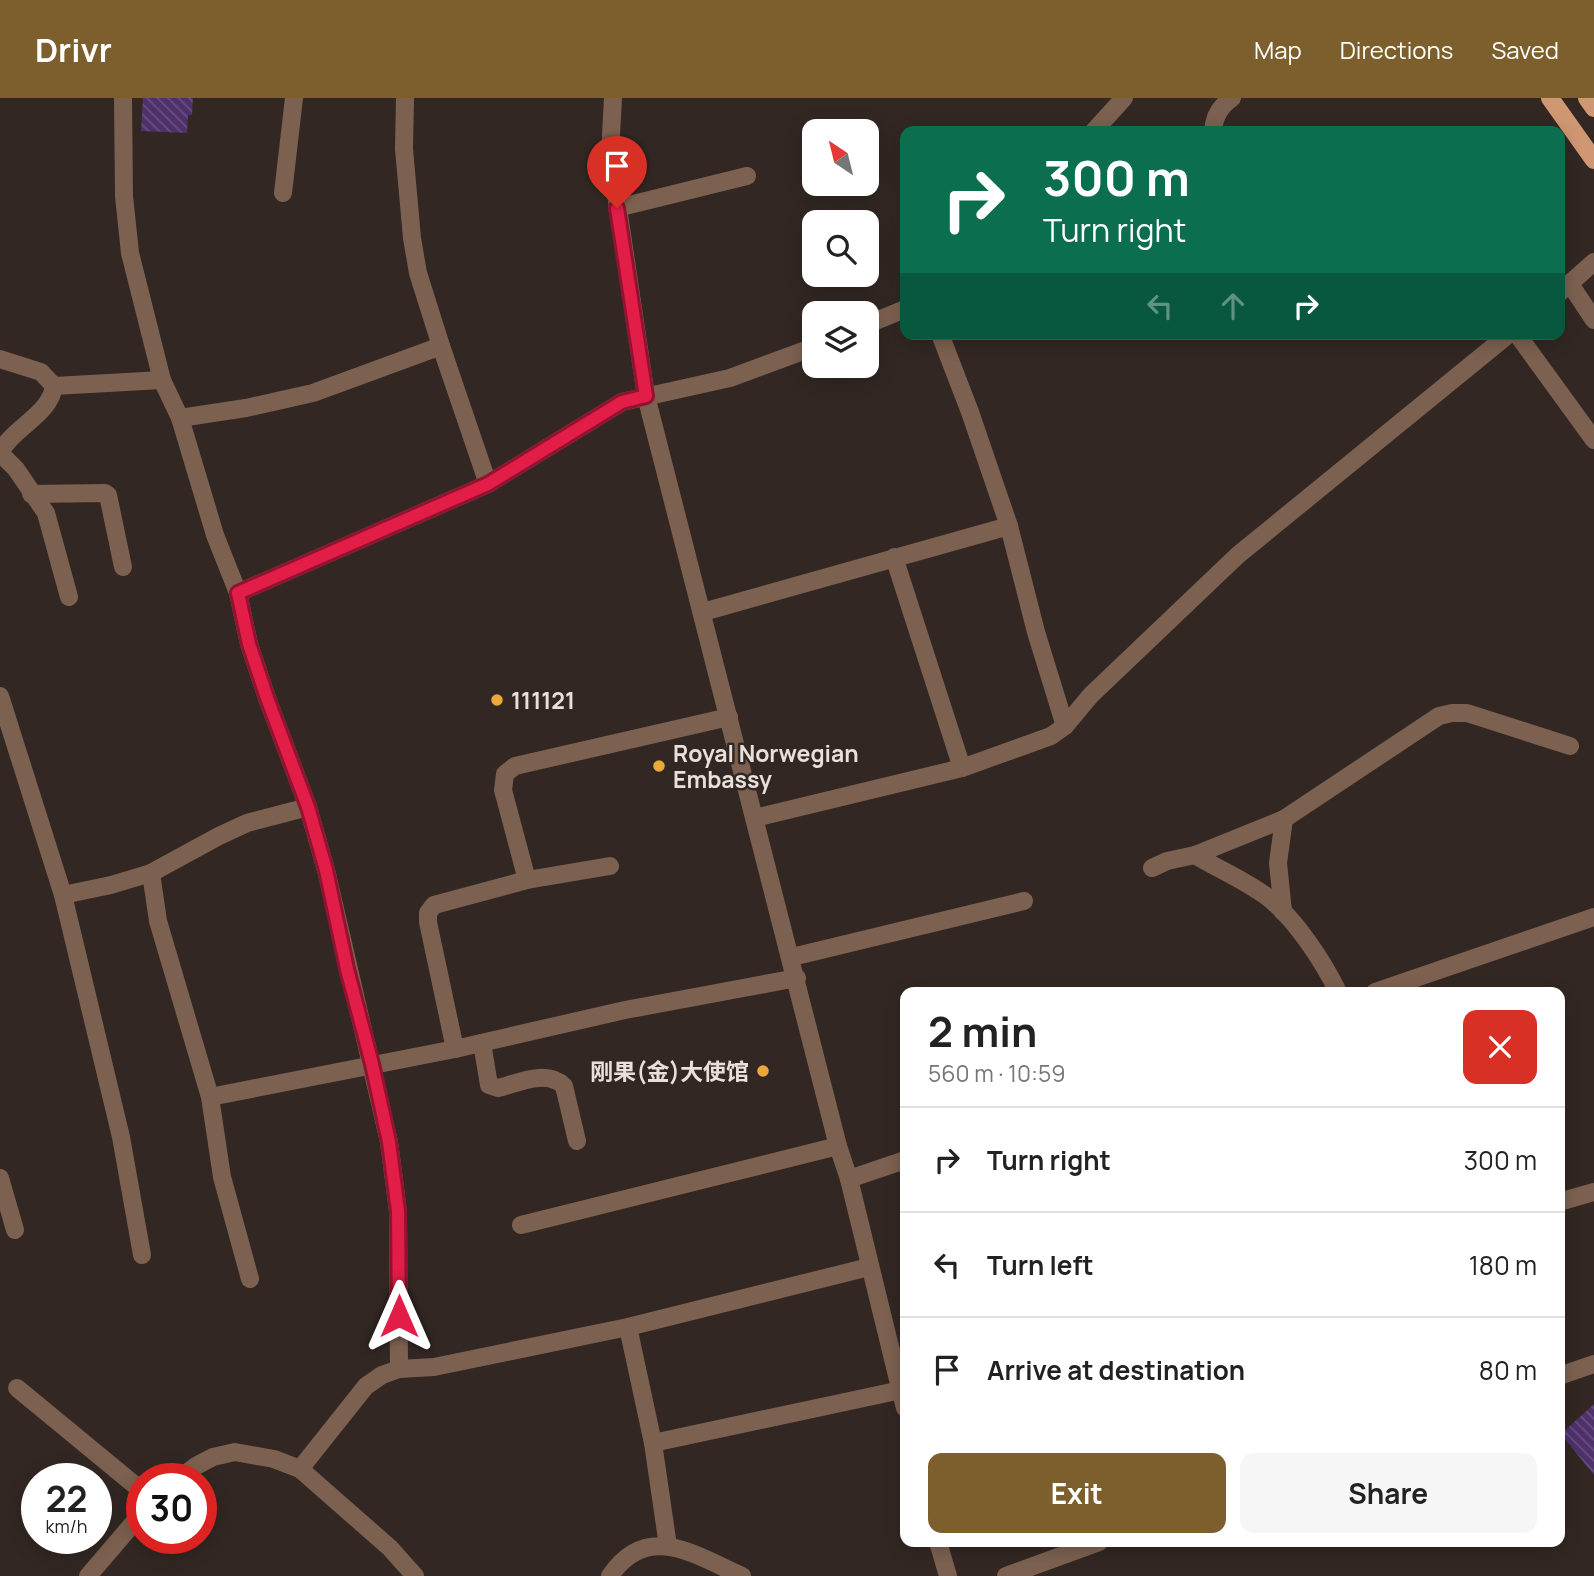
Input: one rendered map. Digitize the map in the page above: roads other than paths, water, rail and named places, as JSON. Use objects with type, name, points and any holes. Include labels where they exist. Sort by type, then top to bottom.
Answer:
[{"type":"main road","points":[[1550,98],[1594,160]]},
{"type":"main road","points":[[1587,98],[1594,108]]},
{"type":"street","points":[[122,98],[124,196],[130,253],[162,380],[180,418],[215,535],[238,593],[253,654],[308,807],[326,870],[389,1142],[398,1211],[399,1369]]},
{"type":"street","points":[[283,194],[294,98]]},
{"type":"street","points":[[405,98],[404,149],[418,273],[488,484]]},
{"type":"street","points":[[613,98],[610,154],[646,396],[792,957],[838,1146],[849,1179],[900,1387]]},
{"type":"street","points":[[1213,126],[1223,103],[1232,98]]},
{"type":"street","points":[[1098,126],[1122,99]]},
{"type":"street","points":[[617,208],[747,176]]},
{"type":"street","points":[[1565,288],[1594,262]]},
{"type":"street","points":[[1565,290],[1594,320]]},
{"type":"street","points":[[879,320],[900,311]]},
{"type":"street","points":[[942,340],[1009,526],[1036,632],[1065,726]]},
{"type":"street","points":[[755,818],[962,768],[1051,736],[1065,726],[1091,695],[1238,555],[1502,340]]},
{"type":"street","points":[[1521,340],[1594,440]]},
{"type":"street","points":[[180,418],[246,408],[313,393],[441,346]]},
{"type":"street","points":[[238,593],[488,484],[622,402],[730,378],[802,351]]},
{"type":"street","points":[[0,359],[41,372],[54,386],[48,404],[1,443],[31,494],[46,513],[69,597]]},
{"type":"street","points":[[54,386],[162,380]]},
{"type":"street","points":[[31,494],[108,495],[123,566]]},
{"type":"street","points":[[703,612],[1009,526]]},
{"type":"street","points":[[894,557],[962,768]]},
{"type":"street","points":[[0,696],[6,739],[62,895],[121,1137],[142,1255]]},
{"type":"street","points":[[1152,867],[1195,855],[1284,819],[1439,716],[1467,713],[1570,746]]},
{"type":"street","points":[[527,880],[503,790],[505,774],[515,766],[729,717]]},
{"type":"street","points":[[62,895],[111,886],[151,873],[247,823],[308,807]]},
{"type":"street","points":[[1283,912],[1279,863],[1284,819]]},
{"type":"street","points":[[1195,855],[1256,890],[1283,912],[1327,971],[1335,987]]},
{"type":"street","points":[[455,1049],[428,913],[434,905],[527,880],[610,866]]},
{"type":"street","points":[[151,873],[158,921],[210,1097],[222,1177],[250,1279]]},
{"type":"street","points":[[792,957],[1024,901]]},
{"type":"street","points":[[1389,987],[1594,916]]},
{"type":"street","points":[[210,1097],[455,1049],[625,1010],[797,978]]},
{"type":"street","points":[[482,1043],[489,1085],[492,1087],[498,1088],[543,1077],[558,1080],[564,1086],[577,1141]]},
{"type":"street","points":[[521,1225],[838,1146]]},
{"type":"street","points":[[849,1179],[900,1162]]},
{"type":"street","points":[[0,1178],[15,1230]]},
{"type":"street","points":[[1565,1200],[1594,1192]]},
{"type":"street","points":[[300,1469],[366,1386],[382,1375],[399,1369],[434,1367],[628,1327],[870,1268]]},
{"type":"street","points":[[628,1327],[653,1443],[668,1546]]},
{"type":"street","points":[[1565,1374],[1594,1364]]},
{"type":"street","points":[[17,1388],[126,1478]]},
{"type":"street","points":[[653,1443],[900,1400]]},
{"type":"street","points":[[202,1463],[234,1452],[274,1459],[300,1469],[390,1548],[415,1576]]},
{"type":"street","points":[[88,1576],[126,1532]]},
{"type":"street","points":[[610,1576],[619,1562],[637,1549],[668,1546],[680,1548],[742,1576]]},
{"type":"street","points":[[939,1547],[948,1576]]},
{"type":"street","points":[[1006,1576],[1085,1547]]},
{"type":"place","name":"111121","points":[[497,700]]},
{"type":"place","name":"Royal Norwegian Embassy","points":[[659,766]]},
{"type":"place","name":"刚果(金)大使馆","points":[[763,1071]]}]
